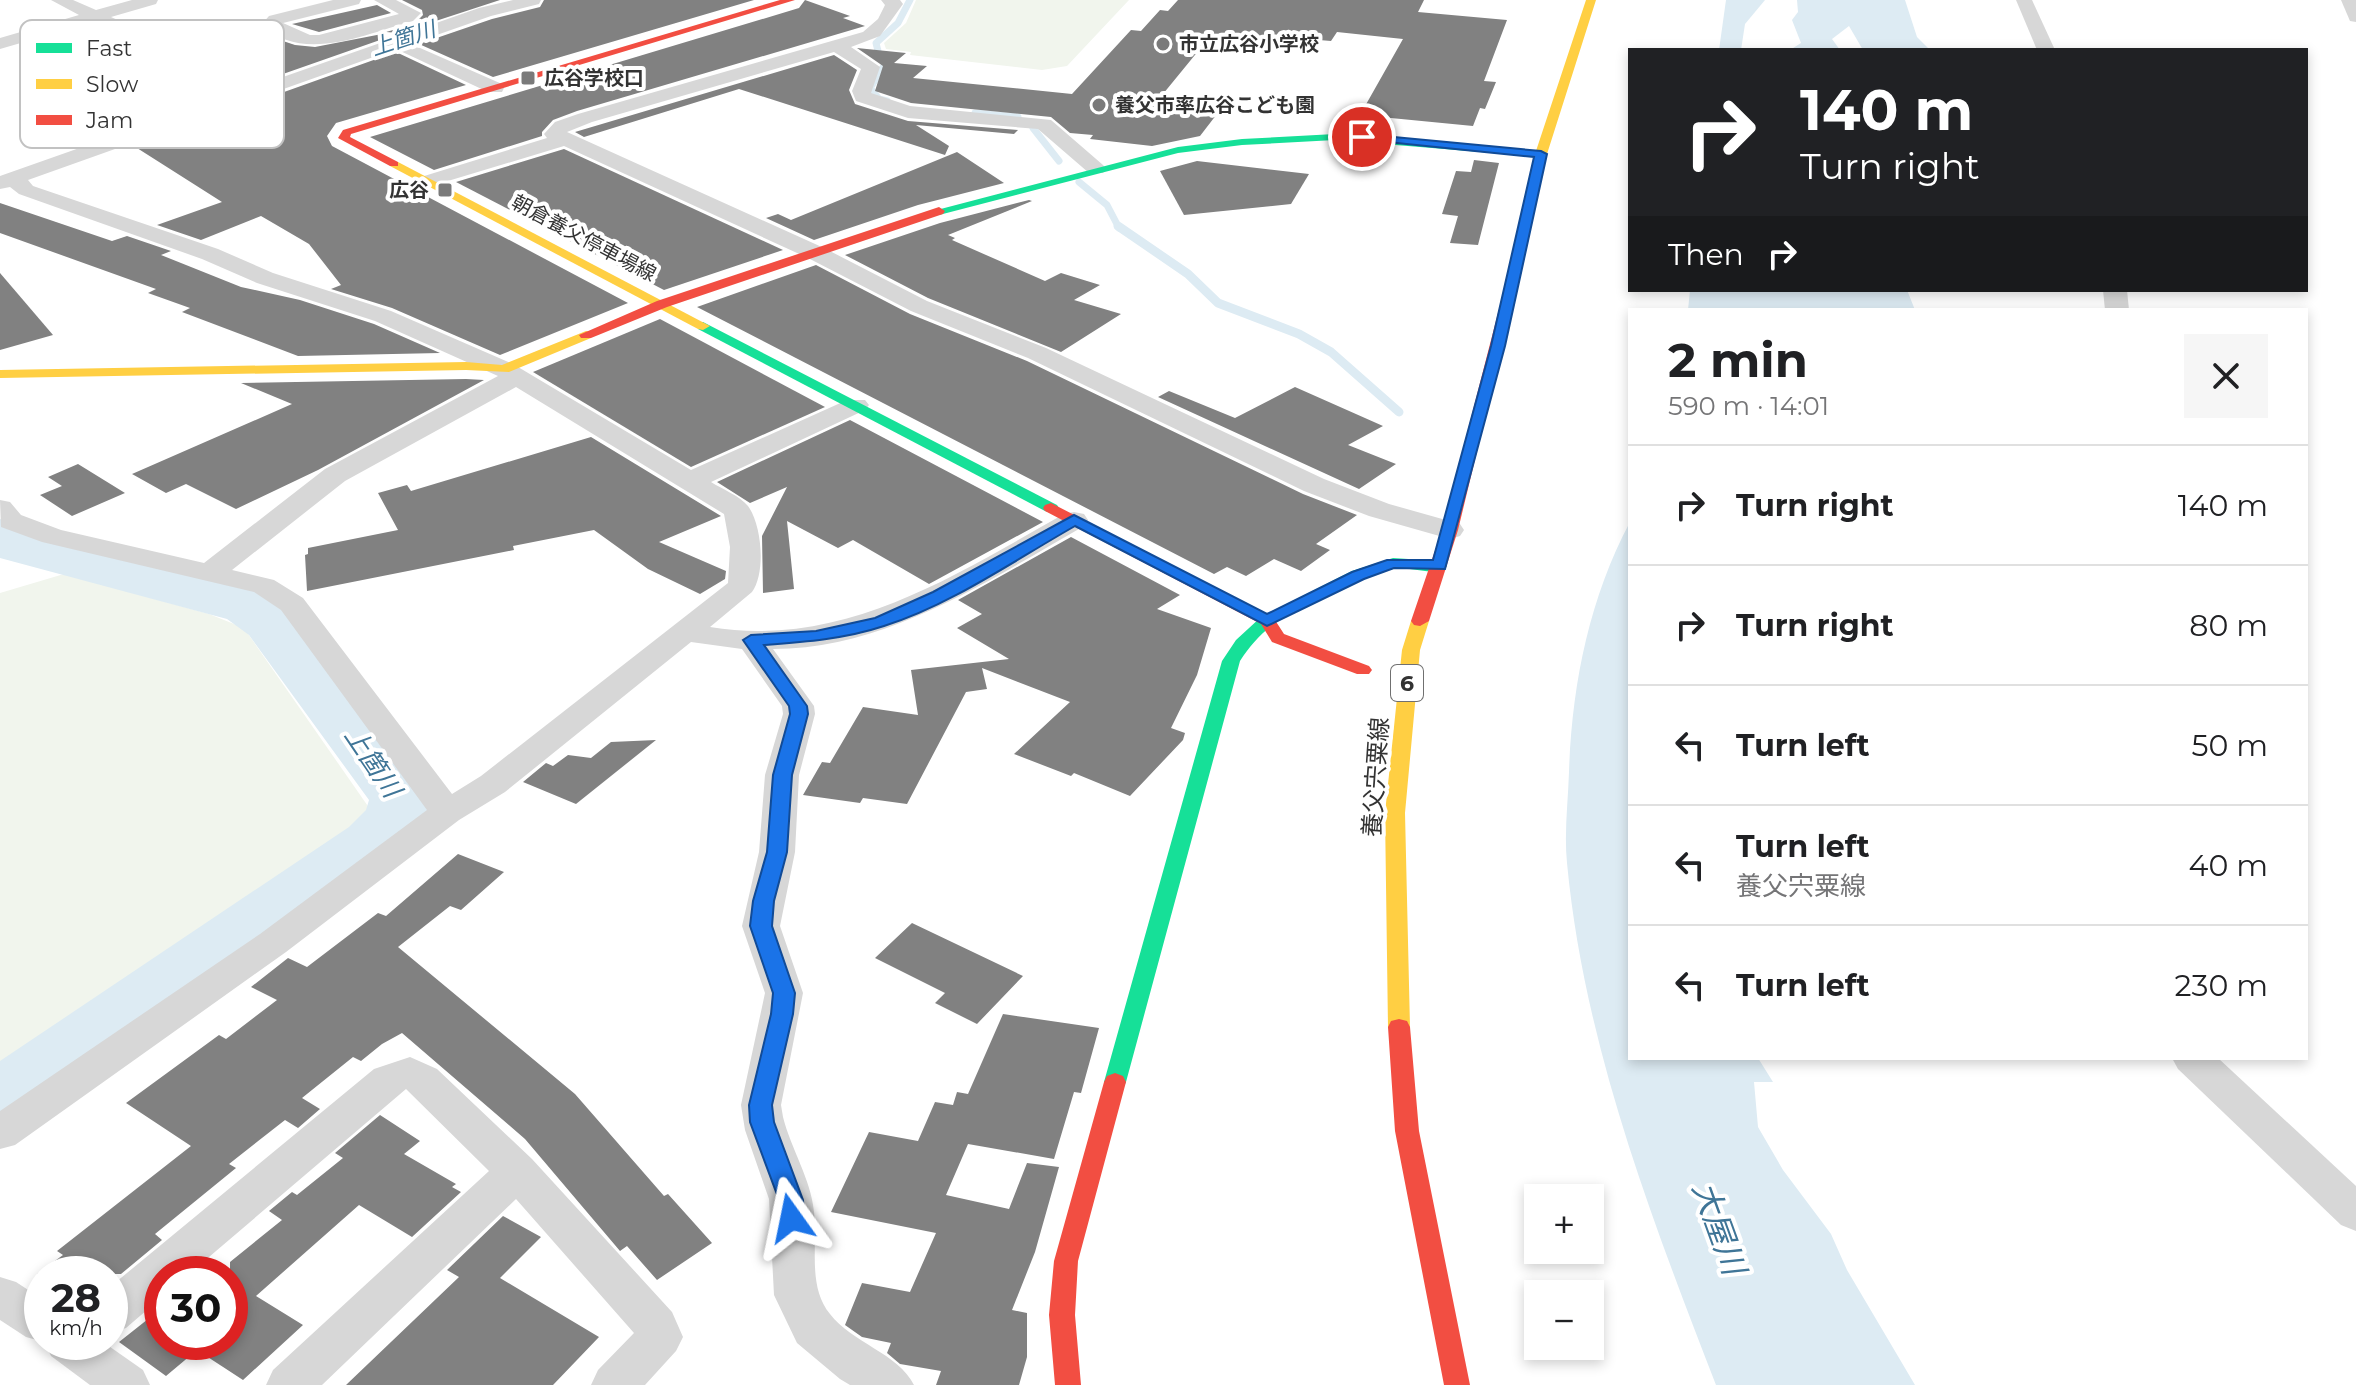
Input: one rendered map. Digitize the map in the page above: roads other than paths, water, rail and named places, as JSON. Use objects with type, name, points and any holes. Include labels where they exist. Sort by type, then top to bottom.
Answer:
[{"type":"main road","name":"朝倉養父停車場線","points":[[662,304],[344,138],[347,132],[788,0]]},
{"type":"main road","name":"養父宍粟線","points":[[1457,1385],[1407,1131],[1397,1000],[1395,813],[1411,650],[1450,530],[1498,346],[1541,154],[1591,0]]},
{"type":"main road","points":[[662,304],[929,214],[1178,150],[1303,137],[1362,137],[1541,154]]},
{"type":"main road","points":[[662,304],[1267,621],[1278,638],[1363,670]]},
{"type":"main road","name":"朝倉養父停車場線","points":[[0,374],[466,366],[510,373],[662,304]]},
{"type":"main road","points":[[1068,1385],[1062,1315],[1066,1261],[1231,661],[1242,644],[1267,621],[1358,575],[1393,563],[1439,566]]},
{"type":"street","points":[[59,0],[102,20]]},
{"type":"street","points":[[84,20],[150,0]]},
{"type":"street","points":[[275,20],[353,0]]},
{"type":"street","points":[[284,30],[307,40],[365,29],[412,13],[382,0]]},
{"type":"street","points":[[284,82],[485,12],[533,0]]},
{"type":"street","points":[[889,0],[894,4],[882,27],[869,36],[683,87],[562,126],[554,134],[816,253],[919,306],[1037,353],[1314,485],[1379,510],[1450,530]]},
{"type":"street","points":[[2024,0],[2045,48]]},
{"type":"street","points":[[2349,0],[2356,17]]},
{"type":"street","points":[[365,29],[495,88]]},
{"type":"street","points":[[0,44],[20,38]]},
{"type":"street","points":[[838,46],[871,67],[861,91],[863,97],[908,112],[1044,124],[1096,169]]},
{"type":"street","points":[[428,181],[566,139]]},
{"type":"street","points":[[7,181],[100,148]]},
{"type":"street","points":[[0,1133],[273,943],[447,812],[493,784],[742,586],[744,565],[741,518],[736,509],[510,373],[383,316],[265,278],[210,254],[7,181]]},
{"type":"street","points":[[208,574],[335,475],[510,373]]},
{"type":"street","points":[[688,482],[856,405]]},
{"type":"street","points":[[0,508],[11,521],[52,536],[264,586],[292,604],[447,812]]},
{"type":"street","points":[[682,631],[751,640],[816,636],[880,622],[939,595],[1074,520]]},
{"type":"street","points":[[751,640],[798,706],[799,714],[782,775],[777,852],[761,926],[784,993],[761,1105],[762,1122],[791,1200],[793,1279],[803,1314],[819,1338],[890,1385]]},
{"type":"street","points":[[2194,1060],[2356,1213]]},
{"type":"street","points":[[128,1299],[388,1080],[410,1072],[423,1080],[517,1171],[656,1326],[660,1337],[615,1385]]},
{"type":"street","points":[[290,1385],[517,1171]]},
{"type":"street","points":[[0,1296],[24,1312]]},
{"type":"street","points":[[94,1360],[126,1385]]},
{"type":"water","points":[[1726,0],[1765,0],[1745,24],[1741,48],[1719,48]]},
{"type":"water","points":[[1797,0],[1905,0],[1917,37],[1928,48],[1862,48],[1849,26],[1832,39],[1839,48],[1793,48],[1801,43],[1792,20],[1798,12]]},
{"type":"water","points":[[1690,292],[1908,292],[1914,308],[1688,308]]},
{"type":"water","name":"大屋川","points":[[1628,526],[1628,1060],[1759,1060],[1773,1082],[1754,1082],[1758,1127],[1783,1170],[1831,1234],[1847,1270],[1915,1385],[1716,1385],[1645,1194],[1604,1063],[1588,997],[1567,863],[1571,739],[1579,675],[1593,612]]},
{"type":"waterway","points":[[879,55],[876,43],[898,23],[910,0]]},
{"type":"waterway","points":[[884,66],[870,88],[879,99],[887,101]]},
{"type":"waterway","points":[[975,113],[1018,117]]},
{"type":"waterway","points":[[1033,128],[1059,161]]},
{"type":"waterway","points":[[1079,182],[1107,205],[1119,228]]},
{"type":"waterway","points":[[1118,226],[1188,274],[1218,303],[1299,334],[1331,352],[1399,412]]},
{"type":"waterway","name":"上箇川","points":[[0,536],[10,543],[248,606],[271,622],[404,799],[398,818],[374,844],[0,1103]]},
{"type":"place","name":"市立広谷小学校","points":[[1163,44]]},
{"type":"place","name":"広谷学校口","points":[[528,78]]},
{"type":"place","name":"養父市率広谷こども園","points":[[1099,105]]},
{"type":"place","name":"広谷","points":[[445,190]]}]
